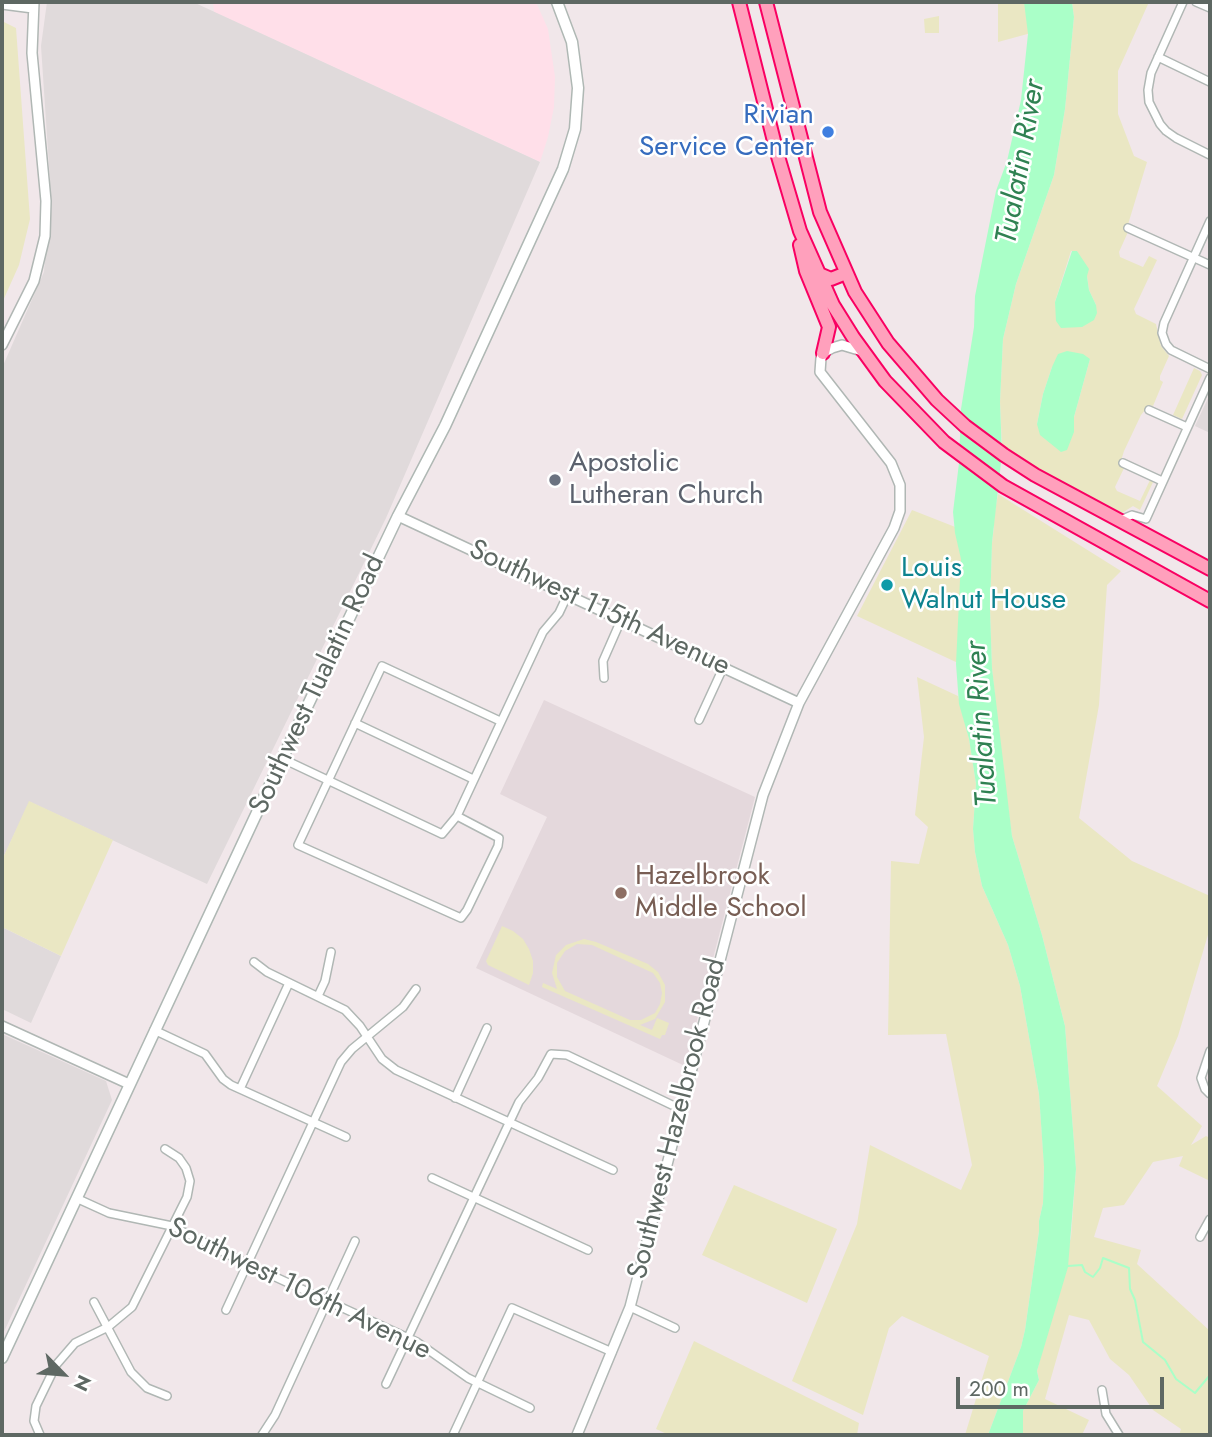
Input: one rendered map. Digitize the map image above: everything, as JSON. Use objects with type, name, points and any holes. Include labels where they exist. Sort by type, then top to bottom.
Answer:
[{"type":"highway","points":[[739,2],[777,153],[800,231],[833,305],[885,382],[922,421],[974,466],[1040,508],[1210,601]]},
{"type":"highway","points":[[766,2],[812,187],[827,232],[846,274],[873,321],[919,381],[953,415],[1015,463],[1210,569]]},
{"type":"highway","points":[[800,231],[802,258],[829,327],[823,353]]},
{"type":"highway","points":[[817,273],[831,279],[846,274]]},
{"type":"main road","name":"Southwest Tualatin Road","points":[[2,1358],[154,1030],[398,516],[449,416],[557,183],[572,144],[577,114],[577,74],[570,34],[557,2]]},
{"type":"street","points":[[1183,2],[1151,73],[1148,90],[1153,113],[1160,124],[1176,138],[1210,155]]},
{"type":"street","points":[[1196,2],[1210,8]]},
{"type":"street","points":[[2,4],[33,5],[32,53],[46,201],[45,236],[34,281],[2,345]]},
{"type":"street","points":[[1158,57],[1210,82]]},
{"type":"street","points":[[1210,222],[1164,323],[1162,333],[1171,350],[1210,369]]},
{"type":"street","points":[[1128,228],[1210,265]]},
{"type":"street","points":[[823,353],[842,345],[862,351]]},
{"type":"street","name":"Southwest Hazelbrook Road","points":[[577,1435],[630,1307],[758,810],[799,703],[894,528],[900,511],[902,498],[898,478],[891,463],[822,377],[819,368],[823,353]]},
{"type":"street","points":[[1120,520],[1132,515],[1146,519],[1210,378]]},
{"type":"street","points":[[1149,410],[1187,427]]},
{"type":"street","points":[[1123,463],[1162,481]]},
{"type":"street","name":"Southwest 115th Avenue","points":[[398,516],[799,703]]},
{"type":"street","points":[[283,759],[442,834],[457,816],[543,632],[559,613],[567,596]]},
{"type":"street","points":[[604,678],[603,661],[621,620]]},
{"type":"street","points":[[457,816],[499,838],[498,846],[467,911],[461,918],[298,845],[382,666],[500,722]]},
{"type":"street","points":[[699,720],[723,668]]},
{"type":"street","points":[[355,723],[473,779]]},
{"type":"street","points":[[318,996],[325,981],[331,953]]},
{"type":"street","points":[[254,962],[289,983],[345,1010],[388,1065],[613,1170]]},
{"type":"street","points":[[240,1089],[289,983]]},
{"type":"street","points":[[226,1310],[341,1062],[403,1007],[416,989]]},
{"type":"street","points":[[2,1026],[129,1084]]},
{"type":"street","points":[[455,1098],[486,1028]]},
{"type":"street","points":[[154,1030],[205,1054],[223,1079],[240,1089],[346,1137]]},
{"type":"street","points":[[1210,1051],[1200,1078],[1210,1094]]},
{"type":"street","points":[[386,1384],[519,1102],[538,1079],[551,1054],[567,1055],[681,1107]]},
{"type":"street","points":[[40,1435],[34,1422],[36,1406],[56,1365],[75,1343],[108,1327],[132,1307],[187,1197],[190,1181],[187,1168],[179,1158],[165,1149]]},
{"type":"street","points":[[432,1178],[588,1250]]},
{"type":"street","name":"Southwest 106th Avenue","points":[[76,1198],[109,1213],[172,1226],[432,1350],[477,1383],[530,1408]]},
{"type":"street","points":[[1200,1237],[1210,1219]]},
{"type":"street","points":[[262,1435],[275,1415],[355,1241]]},
{"type":"street","points":[[94,1302],[131,1372],[148,1388],[167,1396]]},
{"type":"street","points":[[630,1307],[675,1328]]},
{"type":"street","points":[[453,1435],[512,1308],[612,1352]]},
{"type":"street","points":[[1102,1390],[1106,1414],[1119,1435]]},
{"type":"shaded area","points":[[47,2],[193,2],[540,162],[386,518],[207,884],[30,802],[2,860],[2,368],[44,272],[50,181],[41,46]]},
{"type":"shaded area","points":[[213,2],[536,2],[548,29],[555,77],[554,107],[540,162],[214,12]]},
{"type":"shaded area","points":[[998,2],[1028,2],[1031,33],[998,42]]},
{"type":"shaded area","points":[[1072,2],[1149,2],[1118,71],[1118,114],[1134,156],[1147,162],[1126,231],[1128,232],[1119,252],[1120,257],[1143,267],[1149,256],[1157,260],[1134,309],[1136,314],[1156,324],[1161,346],[1169,356],[1160,376],[1163,382],[1153,406],[1149,405],[1141,415],[1124,451],[1120,464],[1125,466],[1115,487],[1117,491],[1140,501],[1151,478],[1154,480],[1140,510],[1133,506],[1122,513],[1052,477],[1002,446],[1000,402],[1003,339],[1016,284],[1054,175],[1065,109],[1074,17]],"holes":[[[1071,251],[1077,251],[1096,305],[1055,302]],[[1090,359],[1074,417],[1037,424],[1052,367]]]},
{"type":"shaded area","points":[[939,16],[939,33],[925,33],[924,19]]},
{"type":"shaded area","points":[[2,21],[16,28],[30,219],[19,265],[2,303]]},
{"type":"shaded area","points":[[1194,368],[1202,375],[1182,419],[1173,415]]},
{"type":"shaded area","points":[[1210,394],[1210,433],[1195,426]]},
{"type":"shaded area","points":[[998,494],[1121,571],[1107,585],[1099,705],[1079,818],[1132,861],[1210,896],[1210,928],[1178,1036],[1157,1086],[1202,1126],[1191,1145],[1206,1136],[1210,1138],[1210,1181],[1179,1166],[1183,1156],[1153,1162],[1124,1205],[1103,1208],[1094,1237],[1141,1250],[1137,1264],[1210,1331],[1210,1435],[1179,1435],[1181,1429],[1153,1410],[1129,1375],[1110,1359],[1089,1320],[1069,1315],[1045,1399],[1089,1420],[1082,1435],[1023,1435],[1023,1411],[1039,1380],[1037,1371],[1071,1237],[1076,1169],[1065,1026],[1042,935],[1012,836],[1002,765],[992,668],[990,609],[993,522]]},
{"type":"shaded area","points":[[912,510],[968,532],[958,663],[857,616]]},
{"type":"shaded area","points":[[917,677],[958,696],[969,739],[976,784],[973,829],[975,852],[982,886],[1008,945],[1020,986],[1039,1094],[1044,1164],[1043,1203],[1025,1330],[988,1435],[965,1435],[989,1356],[902,1316],[889,1328],[863,1415],[792,1381],[857,1224],[870,1145],[961,1190],[972,1165],[946,1034],[888,1035],[891,861],[919,864],[928,827],[915,815],[924,737]]},
{"type":"shaded area","name":"Hazelbrook Middle School","points":[[544,700],[755,797],[685,1066],[476,968],[547,817],[500,794]]},
{"type":"shaded area","points":[[29,801],[113,840],[61,956],[2,927],[2,860]]},
{"type":"shaded area","points":[[502,926],[523,939],[529,949],[533,973],[529,985],[488,965],[486,961]]},
{"type":"shaded area","points":[[2,927],[61,956],[31,1023],[2,1009]]},
{"type":"shaded area","points":[[584,939],[596,942],[648,964],[658,972],[665,985],[665,1002],[655,1019],[640,1025],[652,1030],[657,1018],[669,1023],[665,1035],[660,1039],[542,987],[543,983],[557,989],[552,973],[556,955],[566,945]],"holes":[[[577,944],[592,945],[653,973],[660,983],[662,993],[655,1013],[641,1020],[630,1020],[565,991],[557,977],[557,963],[565,951]]]},
{"type":"shaded area","points":[[2,1034],[106,1081],[112,1100],[2,1336]]},
{"type":"shaded area","points":[[734,1185],[837,1229],[807,1303],[702,1255]]},
{"type":"shaded area","points":[[694,1341],[859,1423],[857,1435],[669,1435],[656,1429]]},
{"type":"water","name":"Tualatin River","points":[[1024,2],[1072,2],[1074,17],[1065,109],[1054,175],[1016,284],[1003,339],[1000,402],[1002,454],[992,543],[992,668],[1012,836],[1042,935],[1065,1026],[1076,1169],[1068,1267],[1037,1371],[1039,1380],[1023,1411],[1023,1435],[988,1435],[1025,1330],[1043,1203],[1044,1167],[1039,1094],[1020,986],[1008,945],[982,886],[975,852],[973,829],[976,784],[969,739],[959,704],[956,664],[961,559],[953,512],[959,463],[961,409],[974,327],[975,296],[996,191],[1007,161],[1021,100],[1028,34]]},
{"type":"water","points":[[1072,251],[1077,251],[1089,269],[1089,290],[1097,313],[1094,320],[1082,327],[1061,328],[1056,321],[1055,302]]},
{"type":"water","points":[[1067,351],[1083,354],[1090,359],[1074,417],[1074,432],[1067,450],[1061,452],[1040,435],[1037,424],[1052,367],[1058,354]]},
{"type":"waterway","points":[[1068,1266],[1082,1265],[1085,1272],[1093,1277],[1103,1258],[1129,1268],[1130,1289],[1135,1300],[1143,1342],[1165,1360],[1176,1379],[1195,1393],[1210,1375]]},
{"type":"place","name":"Rivian Service Center","points":[[828,132]]},
{"type":"place","name":"Apostolic Lutheran Church","points":[[555,480]]},
{"type":"place","name":"Louis Walnut House","points":[[887,585]]},
{"type":"place","name":"Hazelbrook Middle School","points":[[621,893]]}]
